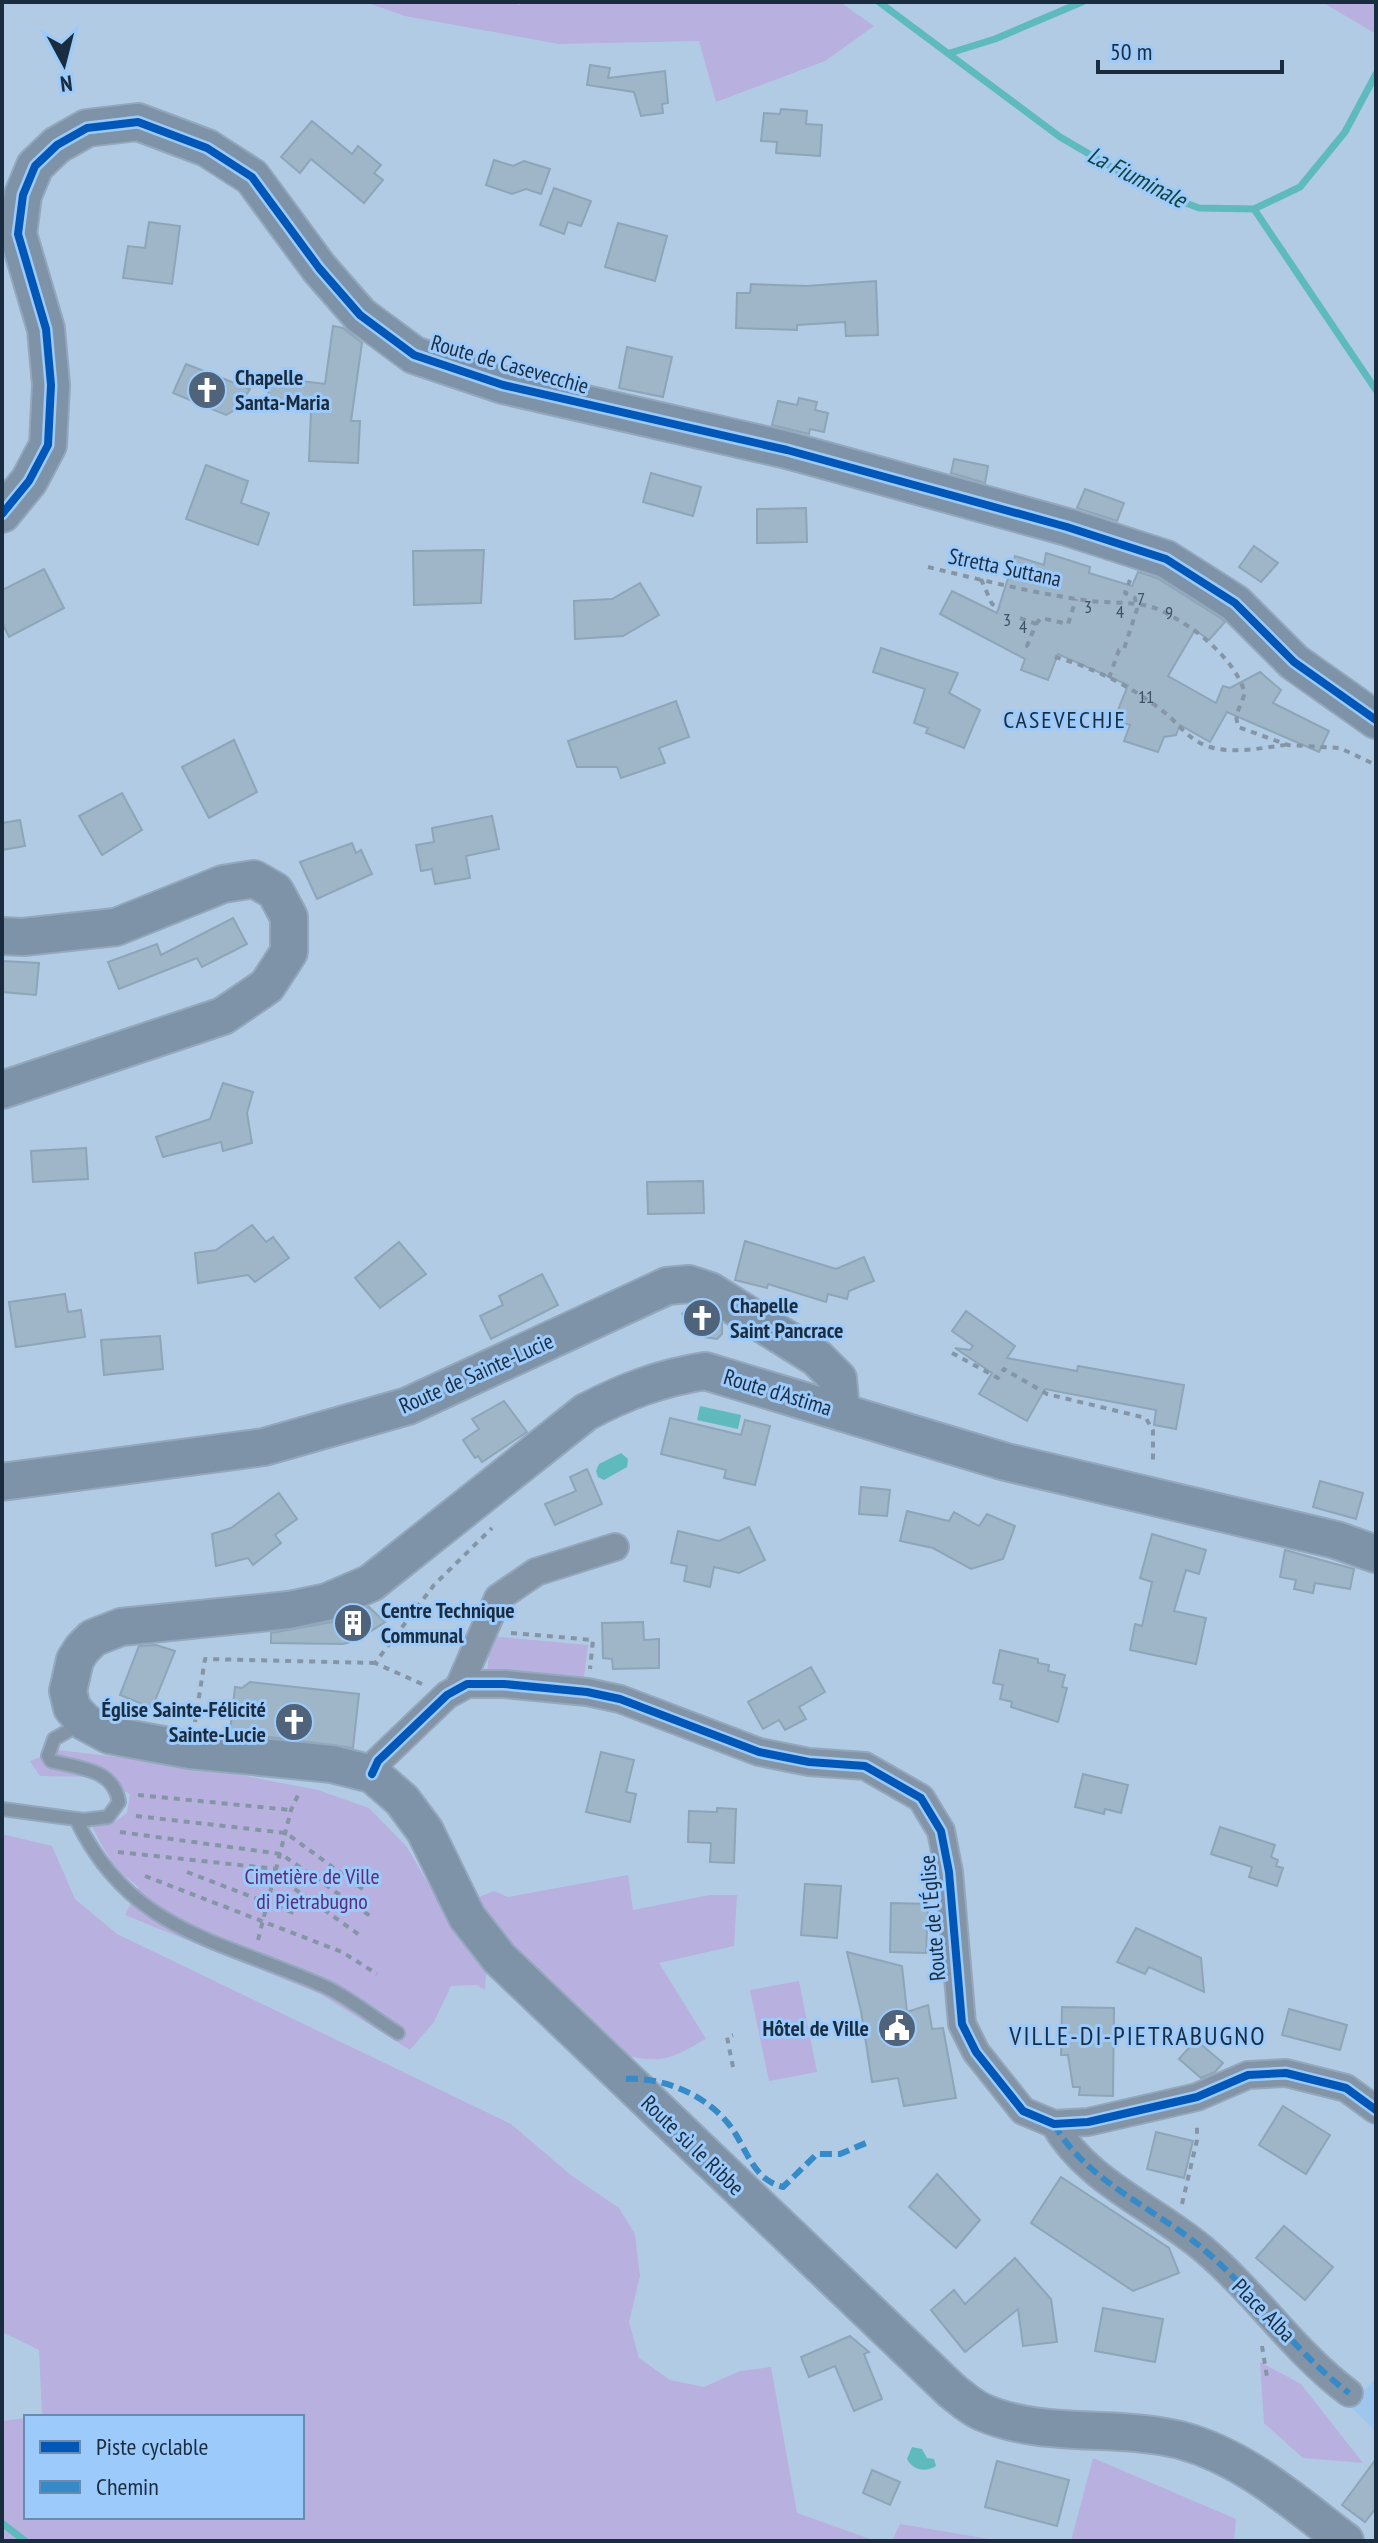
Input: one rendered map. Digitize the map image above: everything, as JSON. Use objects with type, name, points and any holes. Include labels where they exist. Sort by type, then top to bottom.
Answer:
[{"type":"street","name":"Route de Casevecchie","points":[[2,514],[29,481],[48,445],[51,385],[46,329],[18,234],[23,195],[35,166],[57,145],[87,128],[138,122],[207,148],[252,177],[319,268],[360,315],[414,355],[503,385],[816,458],[1067,527],[1166,559],[1235,603],[1294,662],[1376,720]]},
{"type":"street","points":[[2,936],[23,937],[116,927],[223,884],[254,879],[275,891],[289,917],[289,952],[267,986],[223,1016],[2,1090]]},
{"type":"street","name":"Route de Sainte-Lucie","points":[[2,1482],[264,1447],[408,1406],[667,1286],[689,1284],[710,1291],[817,1358],[838,1379],[841,1411]]},
{"type":"street","name":"Route d'Astima","points":[[85,1722],[72,1708],[68,1691],[75,1660],[93,1638],[121,1627],[314,1605],[371,1583],[586,1412],[626,1391],[659,1379],[705,1371],[1006,1462],[1336,1540],[1376,1554]]},
{"type":"street","points":[[372,1774],[378,1761],[452,1692],[498,1598],[536,1572],[615,1547]]},
{"type":"street","name":"Route de l'Église","points":[[452,1692],[467,1684],[504,1684],[609,1697],[759,1752],[809,1762],[865,1766],[921,1798],[941,1831],[949,1872],[962,2024],[976,2052],[1023,2111],[1054,2124]]},
{"type":"street","name":"Route sù le Ribbe","points":[[85,1722],[109,1735],[190,1750],[332,1764],[372,1774],[402,1800],[425,1831],[467,1917],[499,1958],[952,2391],[981,2411],[1023,2424],[1119,2431],[1181,2440],[1249,2468],[1345,2541]]},
{"type":"street","points":[[1054,2124],[1088,2122],[1197,2097],[1248,2075],[1286,2073],[1346,2088],[1376,2110]]},
{"type":"street","name":"Place Alba","points":[[1054,2124],[1068,2149],[1202,2248],[1327,2376],[1349,2393]]},
{"type":"lane","points":[[2,1809],[76,1819],[108,1817],[119,1802],[116,1787],[103,1775],[51,1761],[48,1756],[54,1739],[85,1722]]},
{"type":"lane","points":[[76,1819],[111,1877],[152,1914],[329,1989],[398,2033]]},
{"type":"path","points":[[981,579],[992,604],[1000,608]]},
{"type":"path","points":[[1033,648],[1027,646],[1041,618],[1068,624],[1076,599]]},
{"type":"path","points":[[1109,678],[1119,650],[1124,649],[1137,604]]},
{"type":"path","points":[[1020,618],[1036,624]]},
{"type":"path","points":[[1055,657],[1109,678],[1172,719],[1198,742],[1213,748],[1238,750],[1288,745],[1340,748],[1376,765]]},
{"type":"path","points":[[952,1353],[998,1378],[1004,1369],[1047,1394],[1146,1418],[1153,1431]]},
{"type":"path","points":[[375,1663],[434,1585],[494,1526]]},
{"type":"path","points":[[484,1630],[593,1640]]},
{"type":"path","points":[[190,1750],[205,1659],[375,1663],[452,1692]]},
{"type":"path","points":[[253,1957],[291,1810],[305,1779]]},
{"type":"path","points":[[138,1795],[291,1810]]},
{"type":"path","points":[[136,1816],[286,1833],[364,1890]]},
{"type":"path","points":[[120,1832],[281,1854],[373,1918]]},
{"type":"path","points":[[118,1852],[277,1869]]},
{"type":"path","points":[[187,1872],[294,1913]]},
{"type":"path","points":[[275,1875],[361,1936]]},
{"type":"path","points":[[145,1876],[342,1952],[377,1974]]},
{"type":"path","points":[[733,2035],[727,2037],[733,2067]]},
{"type":"path","points":[[1176,2230],[1197,2140],[1197,2097]]},
{"type":"shaded area","points":[[700,1406],[741,1415],[738,1429],[697,1420]]},
{"type":"shaded area","points":[[621,1453],[628,1459],[627,1467],[604,1480],[598,1477],[596,1471],[599,1464]]},
{"type":"shaded area","points":[[1376,2379],[1376,2432],[1348,2404]]},
{"type":"shaded area","points":[[912,2447],[922,2449],[927,2458],[934,2459],[936,2466],[924,2470],[913,2466],[907,2459]]},
{"type":"green space","points":[[365,2],[507,2],[520,5],[520,2],[840,2],[874,26],[825,61],[716,102],[699,41],[559,44],[405,16]]},
{"type":"green space","points":[[1322,2],[1376,2],[1376,34]]},
{"type":"green space","points":[[490,1636],[588,1645],[583,1685],[487,1678]]},
{"type":"green space","name":"Cimetière de Ville di Pietrabugno","points":[[58,1750],[194,1766],[318,1790],[369,1808],[407,1847],[459,1937],[487,1963],[485,1990],[477,1985],[451,1986],[434,2022],[410,2050],[320,1994],[125,1915],[139,1887],[111,1860],[92,1826],[116,1821],[127,1813],[130,1794],[98,1777],[40,1776],[30,1761]]},
{"type":"green space","points":[[2,1834],[52,1846],[75,1899],[117,1934],[511,2124],[572,2176],[619,2208],[635,2234],[640,2276],[629,2322],[639,2358],[670,2380],[704,2387],[740,2371],[771,2367],[797,2513],[876,2541],[2,2541],[2,2421],[24,2418],[24,2519],[304,2519],[304,2415],[42,2415],[39,2350],[2,2332]]},
{"type":"green space","points":[[628,1875],[633,1910],[709,1895],[737,1895],[734,1946],[659,1963],[706,2039],[660,2059],[627,2056],[492,1931],[479,1897],[494,1891],[508,1897]]},
{"type":"green space","points":[[799,1981],[817,2072],[769,2081],[750,1990]]},
{"type":"green space","points":[[1260,2362],[1301,2384],[1363,2463],[1303,2458],[1264,2423]]},
{"type":"green space","points":[[1093,2458],[1236,2519],[1234,2541],[1071,2541]]},
{"type":"green space","points":[[900,2524],[1001,2541],[892,2541]]},
{"type":"building","points":[[590,65],[610,68],[608,78],[665,71],[668,103],[662,104],[663,113],[641,116],[634,92],[587,85]]},
{"type":"building","points":[[781,109],[807,111],[806,124],[822,125],[820,156],[776,153],[777,142],[761,141],[764,113],[780,114]]},
{"type":"building","points":[[312,121],[352,154],[358,146],[381,165],[374,173],[383,180],[364,203],[311,159],[300,173],[281,157]]},
{"type":"building","points":[[494,160],[513,166],[524,161],[550,169],[541,194],[526,189],[512,194],[486,185]]},
{"type":"building","points":[[554,188],[591,201],[581,226],[568,222],[564,234],[540,225]]},
{"type":"building","points":[[149,222],[180,226],[172,284],[123,278],[128,246],[145,248]]},
{"type":"building","points":[[618,223],[667,236],[655,281],[605,267]]},
{"type":"building","points":[[876,281],[878,335],[846,336],[845,322],[797,325],[797,330],[736,328],[737,293],[750,293],[751,284],[807,286]]},
{"type":"building","points":[[333,326],[343,328],[362,343],[351,421],[360,421],[358,463],[309,461],[311,410],[267,404],[270,377],[325,384]]},
{"type":"building","points":[[627,347],[672,357],[663,397],[619,388]]},
{"type":"building","name":"Chapelle Santa-Maria","points":[[186,364],[250,389],[238,408],[226,415],[173,393]]},
{"type":"building","points":[[799,398],[817,402],[815,410],[828,413],[824,432],[810,429],[809,434],[772,425],[778,401],[797,405]]},
{"type":"building","points":[[954,459],[988,466],[985,483],[951,473]]},
{"type":"building","points":[[206,465],[248,481],[241,503],[269,513],[258,545],[186,519]]},
{"type":"building","points":[[651,473],[701,487],[693,516],[643,502]]},
{"type":"building","points":[[1085,489],[1124,503],[1117,521],[1077,508]]},
{"type":"building","points":[[806,508],[807,542],[757,543],[757,509]]},
{"type":"building","points":[[1254,546],[1278,563],[1261,582],[1239,567]]},
{"type":"building","points":[[484,550],[481,603],[414,605],[413,551]]},
{"type":"building","points":[[1046,553],[1090,567],[1089,573],[1132,586],[1138,572],[1157,578],[1222,619],[1225,622],[1209,640],[1195,630],[1168,676],[1216,703],[1223,686],[1230,688],[1260,672],[1281,690],[1273,703],[1329,731],[1319,752],[1227,712],[1210,742],[1180,725],[1176,735],[1164,737],[1158,752],[1124,741],[1130,725],[1114,720],[1128,685],[1058,654],[1048,680],[1021,670],[1025,659],[940,614],[952,591],[997,613],[1015,556],[1044,565]]},
{"type":"building","points":[[44,569],[64,608],[9,637],[2,622],[2,590]]},
{"type":"building","points":[[640,583],[659,615],[623,636],[575,639],[574,601],[612,599]]},
{"type":"building","points":[[881,648],[958,673],[949,693],[980,710],[964,748],[926,733],[928,728],[914,723],[925,689],[873,672]]},
{"type":"building","points":[[676,701],[689,737],[659,748],[665,763],[621,778],[617,767],[577,767],[568,741]]},
{"type":"building","points":[[234,740],[257,792],[209,818],[182,767]]},
{"type":"building","points":[[122,793],[142,830],[102,855],[79,816]]},
{"type":"building","points":[[492,816],[499,849],[466,856],[470,878],[435,884],[432,869],[421,871],[416,845],[434,842],[432,828]]},
{"type":"building","points":[[20,820],[25,846],[2,850],[2,823]]},
{"type":"building","points":[[352,843],[356,853],[361,850],[372,874],[317,899],[300,862]]},
{"type":"building","points":[[233,918],[247,944],[202,967],[197,958],[119,989],[108,962],[157,944],[161,955]]},
{"type":"building","points":[[2,961],[39,963],[36,995],[2,992]]},
{"type":"building","points":[[223,1083],[253,1092],[247,1113],[252,1143],[223,1151],[221,1142],[163,1157],[156,1137],[210,1119]]},
{"type":"building","points":[[86,1148],[88,1179],[33,1182],[31,1151]]},
{"type":"building","points":[[703,1181],[704,1213],[648,1214],[647,1182]]},
{"type":"building","points":[[252,1225],[266,1242],[273,1237],[289,1258],[255,1282],[248,1275],[198,1283],[195,1253],[216,1250]]},
{"type":"building","points":[[745,1241],[836,1269],[864,1257],[874,1281],[849,1291],[847,1299],[828,1294],[826,1302],[768,1284],[767,1288],[735,1280]]},
{"type":"building","points":[[399,1242],[426,1274],[380,1308],[355,1278]]},
{"type":"building","points":[[542,1274],[558,1305],[491,1339],[480,1316],[503,1305],[499,1296]]},
{"type":"building","points":[[65,1294],[68,1312],[81,1310],[85,1337],[16,1347],[9,1302]]},
{"type":"building","name":"Chapelle Saint Pancrace","points":[[690,1306],[722,1323],[722,1334],[717,1339],[704,1337],[682,1314]]},
{"type":"building","points":[[966,1311],[1015,1346],[1007,1358],[1077,1371],[1078,1366],[1184,1385],[1176,1429],[1154,1425],[1156,1410],[1045,1389],[1027,1421],[979,1394],[992,1373],[955,1348],[970,1350],[973,1346],[952,1331]]},
{"type":"building","points":[[160,1336],[163,1369],[104,1375],[101,1340]]},
{"type":"building","points":[[504,1401],[527,1432],[482,1462],[478,1456],[475,1458],[463,1440],[479,1429],[472,1419]]},
{"type":"building","points":[[670,1418],[741,1435],[745,1420],[770,1426],[755,1485],[724,1478],[726,1470],[661,1454]]},
{"type":"building","points":[[587,1469],[602,1504],[555,1525],[545,1504],[576,1491],[570,1477]]},
{"type":"building","points":[[1320,1481],[1363,1493],[1356,1519],[1313,1507]]},
{"type":"building","points":[[861,1487],[890,1490],[887,1516],[859,1514]]},
{"type":"building","points":[[279,1493],[297,1519],[275,1535],[281,1543],[253,1565],[248,1558],[216,1566],[212,1534],[231,1528]]},
{"type":"building","points":[[907,1511],[949,1521],[954,1512],[979,1526],[987,1514],[1015,1526],[1003,1559],[971,1569],[933,1548],[900,1541]]},
{"type":"building","points":[[749,1527],[765,1560],[739,1573],[714,1567],[710,1587],[684,1581],[687,1566],[671,1563],[678,1531],[719,1541]]},
{"type":"building","points":[[1152,1534],[1206,1550],[1199,1574],[1186,1570],[1174,1611],[1206,1618],[1196,1664],[1130,1650],[1135,1624],[1142,1626],[1152,1582],[1140,1578]]},
{"type":"building","points":[[1285,1550],[1354,1569],[1350,1589],[1315,1583],[1313,1593],[1294,1589],[1296,1580],[1280,1577]]},
{"type":"building","name":"Centre Technique Communal","points":[[369,1607],[385,1622],[357,1640],[343,1644],[271,1643],[271,1633],[332,1622]]},
{"type":"building","points":[[643,1622],[644,1640],[659,1639],[659,1668],[613,1669],[612,1659],[603,1658],[602,1623]]},
{"type":"building","points":[[156,1645],[175,1651],[152,1708],[120,1695],[139,1646]]},
{"type":"building","points":[[1000,1650],[1038,1659],[1038,1663],[1049,1665],[1048,1671],[1065,1675],[1062,1687],[1067,1688],[1058,1722],[1011,1707],[1012,1702],[1000,1699],[1003,1685],[993,1683]]},
{"type":"building","points":[[811,1667],[825,1692],[799,1707],[806,1719],[785,1730],[779,1720],[763,1729],[748,1702]]},
{"type":"building","name":"Église Sainte-Félicité Sainte-Lucie","points":[[250,1682],[359,1694],[353,1748],[230,1732],[235,1687],[242,1688]]},
{"type":"building","points":[[601,1752],[634,1760],[626,1792],[636,1794],[630,1822],[586,1812]]},
{"type":"building","points":[[1083,1774],[1128,1785],[1121,1813],[1105,1809],[1104,1814],[1075,1807]]},
{"type":"building","points":[[717,1808],[736,1809],[734,1863],[710,1862],[711,1843],[688,1842],[689,1811],[717,1812]]},
{"type":"building","points":[[1220,1827],[1275,1845],[1271,1857],[1278,1860],[1276,1866],[1283,1868],[1277,1886],[1249,1877],[1252,1867],[1211,1854]]},
{"type":"building","points":[[805,1884],[841,1886],[837,1938],[801,1935]]},
{"type":"building","points":[[891,1903],[928,1904],[926,1953],[890,1952]]},
{"type":"building","points":[[1136,1928],[1201,1958],[1204,1992],[1149,1967],[1145,1974],[1117,1962]]},
{"type":"building","name":"Hôtel de Ville","points":[[847,1952],[902,1966],[907,2012],[928,2005],[932,2029],[943,2028],[956,2098],[904,2106],[898,2078],[872,2082],[861,2011]]},
{"type":"building","points":[[1062,2007],[1114,2008],[1113,2096],[1079,2095],[1080,2087],[1073,2087],[1068,2055],[1061,2055]]},
{"type":"building","points":[[1289,2009],[1347,2025],[1340,2050],[1282,2035]]},
{"type":"building","points":[[1196,2040],[1223,2063],[1215,2072],[1201,2078],[1179,2059]]},
{"type":"building","points":[[1283,2106],[1330,2135],[1306,2174],[1259,2145]]},
{"type":"building","points":[[1156,2132],[1193,2141],[1184,2178],[1147,2169]]},
{"type":"building","points":[[937,2174],[980,2220],[956,2248],[909,2207]]},
{"type":"building","points":[[1061,2177],[1169,2248],[1179,2273],[1133,2291],[1031,2223]]},
{"type":"building","points":[[1284,2226],[1333,2267],[1305,2300],[1256,2258]]},
{"type":"building","points":[[1015,2258],[1051,2299],[1057,2342],[1023,2346],[1018,2309],[965,2352],[931,2310],[954,2290],[965,2304]]},
{"type":"building","points":[[1103,2308],[1163,2319],[1155,2362],[1095,2351]]},
{"type":"building","points":[[850,2336],[869,2352],[864,2354],[882,2399],[854,2411],[835,2366],[809,2377],[801,2357]]},
{"type":"building","points":[[1376,2459],[1376,2508],[1365,2522],[1342,2505]]},
{"type":"building","points":[[997,2461],[1069,2480],[1057,2526],[985,2507]]},
{"type":"building","points":[[872,2470],[900,2482],[890,2505],[863,2493]]},
{"type":"waterway","name":"La Fiuminale","points":[[879,2],[1060,137],[1151,190],[1199,208],[1254,209],[1300,187],[1345,132],[1376,74]]},
{"type":"waterway","points":[[950,53],[995,39],[1082,2]]},
{"type":"waterway","points":[[1254,209],[1376,390]]},
{"type":"waterway","points":[[2,2523],[25,2541]]},
{"type":"marked path","points":[[626,2079],[655,2081],[697,2097],[731,2127],[764,2178],[783,2187],[817,2154],[840,2154],[866,2143]]},
{"type":"marked path","points":[[1054,2124],[1084,2162],[1183,2233],[1221,2265],[1310,2359],[1349,2393]]},
{"type":"cycle path","points":[[2,514],[29,481],[48,445],[51,385],[46,329],[18,234],[23,195],[35,166],[57,145],[87,128],[138,122],[207,148],[252,177],[319,268],[360,315],[414,355],[503,385],[787,450],[1067,527],[1166,559],[1235,603],[1294,662],[1376,720]]},
{"type":"cycle path","points":[[372,1774],[378,1761],[447,1695],[467,1684],[504,1684],[587,1692],[620,1699],[759,1752],[809,1762],[865,1766],[921,1798],[941,1831],[949,1872],[962,2024],[976,2052],[1023,2111],[1054,2124],[1088,2122],[1197,2097],[1248,2075],[1286,2073],[1346,2088],[1376,2110]]},
{"type":"place","name":"Chapelle Santa-Maria","points":[[207,390]]},
{"type":"place","name":"Chapelle Saint Pancrace","points":[[702,1318]]},
{"type":"place","name":"Centre Technique Communal","points":[[353,1623]]},
{"type":"place","name":"Église Sainte-Félicité Sainte-Lucie","points":[[294,1722]]},
{"type":"place","name":"Hôtel de Ville","points":[[897,2028]]},
{"type":"district","name":"CASEVECHJE","points":[[1065,719]]},
{"type":"district","name":"VILLE-DI-PIETRABUGNO","points":[[1138,2035]]}]
